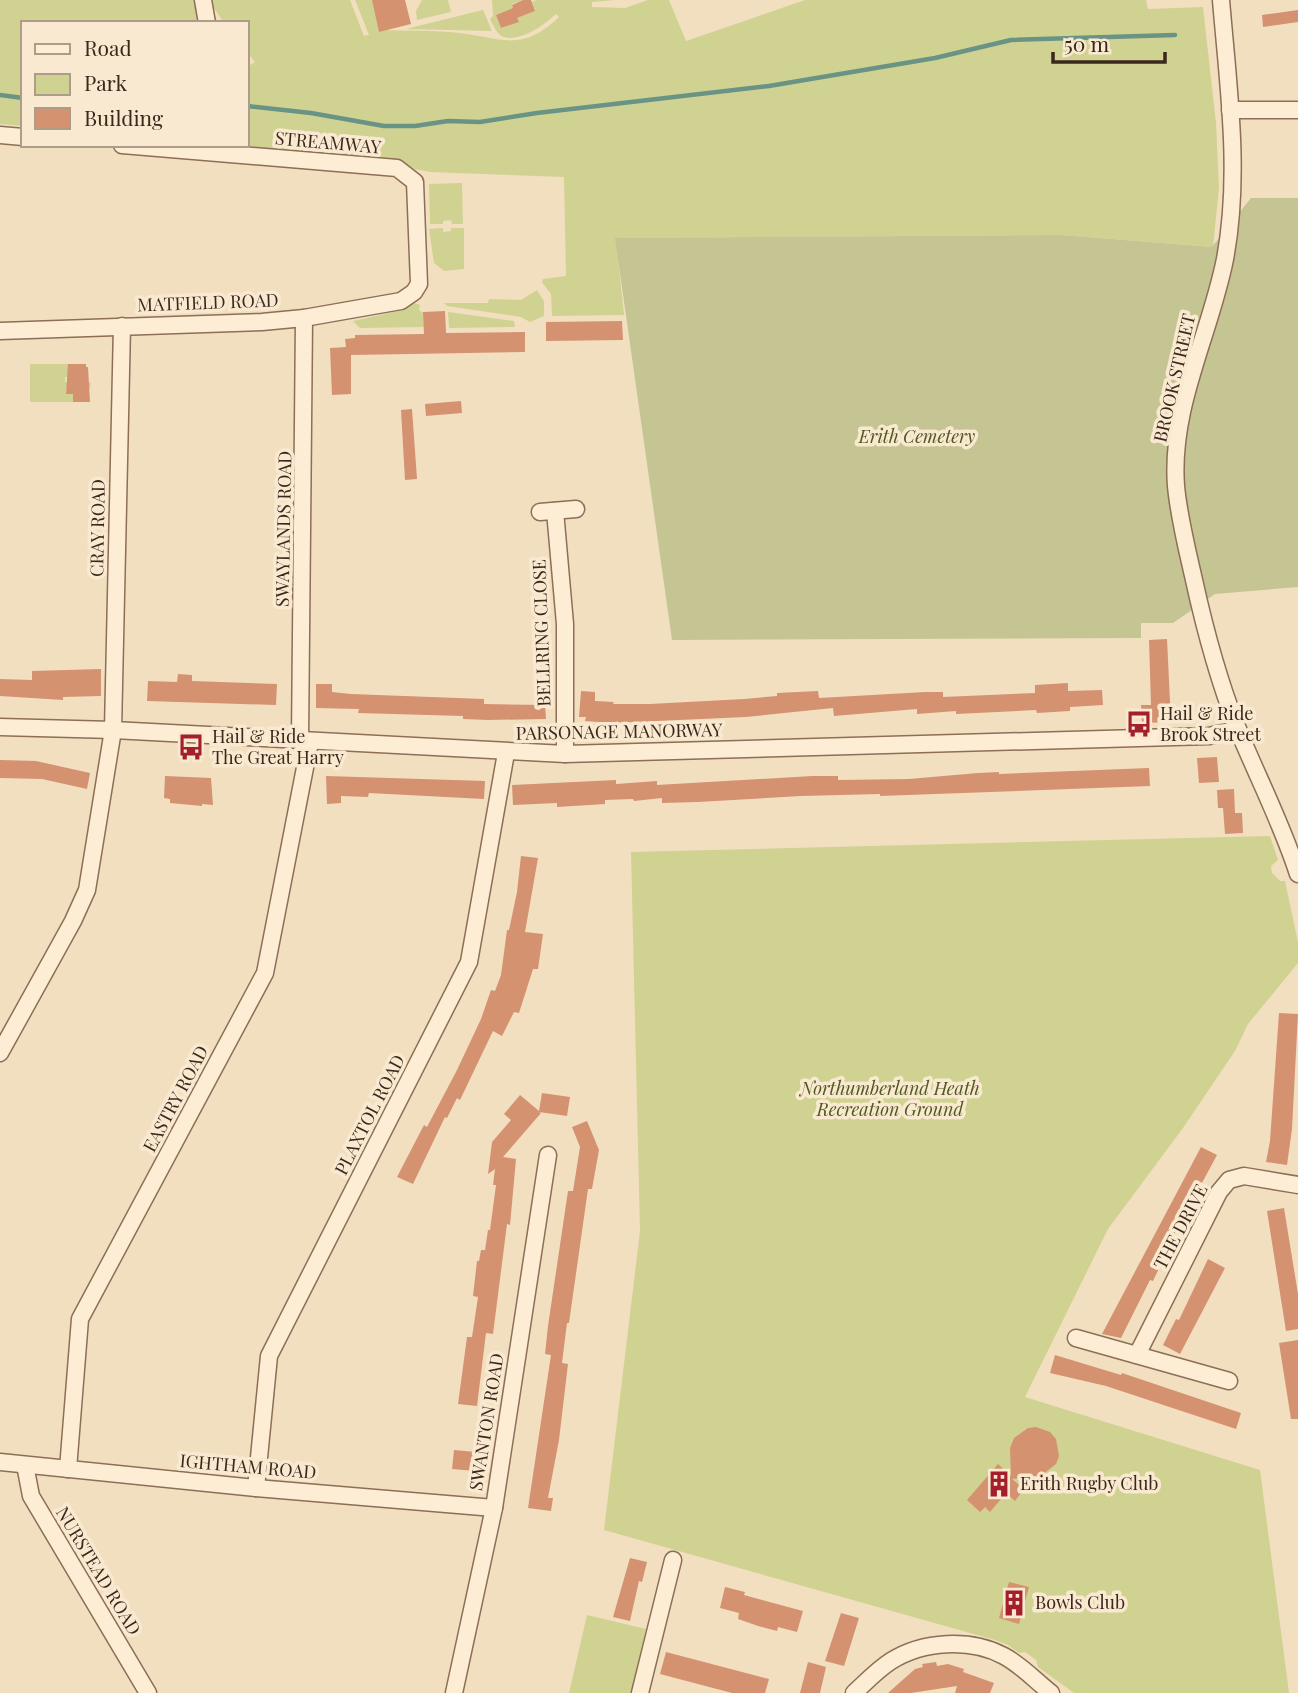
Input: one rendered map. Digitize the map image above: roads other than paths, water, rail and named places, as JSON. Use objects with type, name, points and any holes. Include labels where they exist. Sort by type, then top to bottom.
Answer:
[{"type":"street","points":[[203,0],[207,21]]},
{"type":"street","name":"BROOK STREET","points":[[1222,0],[1233,183],[1230,221],[1219,284],[1195,361],[1181,421],[1176,485],[1182,529],[1224,695],[1238,729],[1290,831],[1298,874]]},
{"type":"street","points":[[1230,110],[1298,110]]},
{"type":"street","points":[[0,135],[21,137]]},
{"type":"street","name":"STREAMWAY","points":[[146,147],[397,168],[415,182],[419,284],[414,292]]},
{"type":"street","name":"MATFIELD ROAD","points":[[0,331],[262,322],[304,318],[401,300],[414,292]]},
{"type":"street","name":"SWAYLANDS ROAD","points":[[304,318],[305,742]]},
{"type":"street","name":"CRAY ROAD","points":[[0,1053],[73,921],[87,890],[113,730],[122,326]]},
{"type":"street","name":"BELLRING CLOSE","points":[[565,754],[565,624],[548,511],[576,509]]},
{"type":"street","name":"PARSONAGE MANORWAY","points":[[0,727],[113,730],[506,753],[565,754],[1209,736],[1238,729]]},
{"type":"street","name":"EASTRY ROAD","points":[[68,1469],[80,1319],[265,973],[305,742]]},
{"type":"street","name":"PLAXTOL ROAD","points":[[256,1488],[269,1356],[469,962],[506,753]]},
{"type":"street","name":"SWANTON ROAD","points":[[454,1693],[494,1508],[548,1155]]},
{"type":"street","name":"THE DRIVE","points":[[1137,1355],[1219,1192],[1229,1180],[1244,1176],[1298,1185]]},
{"type":"street","points":[[1076,1338],[1229,1381]]},
{"type":"street","name":"IGHTHAM ROAD","points":[[0,1462],[256,1488],[494,1508]]},
{"type":"street","name":"NURSTEAD ROAD","points":[[25,1465],[31,1496],[148,1693]]},
{"type":"street","points":[[640,1693],[673,1560]]},
{"type":"street","points":[[854,1693],[891,1661],[928,1647],[953,1644],[980,1648],[1004,1656],[1051,1693]]},
{"type":"waterway","points":[[248,106],[311,113],[384,126],[415,126],[448,121],[480,122],[769,86],[935,58],[1011,40],[1175,35]]},
{"type":"waterway","points":[[0,95],[21,98]]},
{"type":"place","name":"Hail & Ride Brook Street","points":[[1139,724]]},
{"type":"place","name":"Hail & Ride The Great Harry","points":[[191,747]]},
{"type":"place","name":"Erith Rugby Club","points":[[999,1484]]},
{"type":"place","name":"Bowls Club","points":[[1014,1603]]},
{"type":"park label","name":"Erith Cemetery","points":[[917,437]]},
{"type":"park label","name":"Northumberland Heath Recreation Ground","points":[[890,1099]]}]
